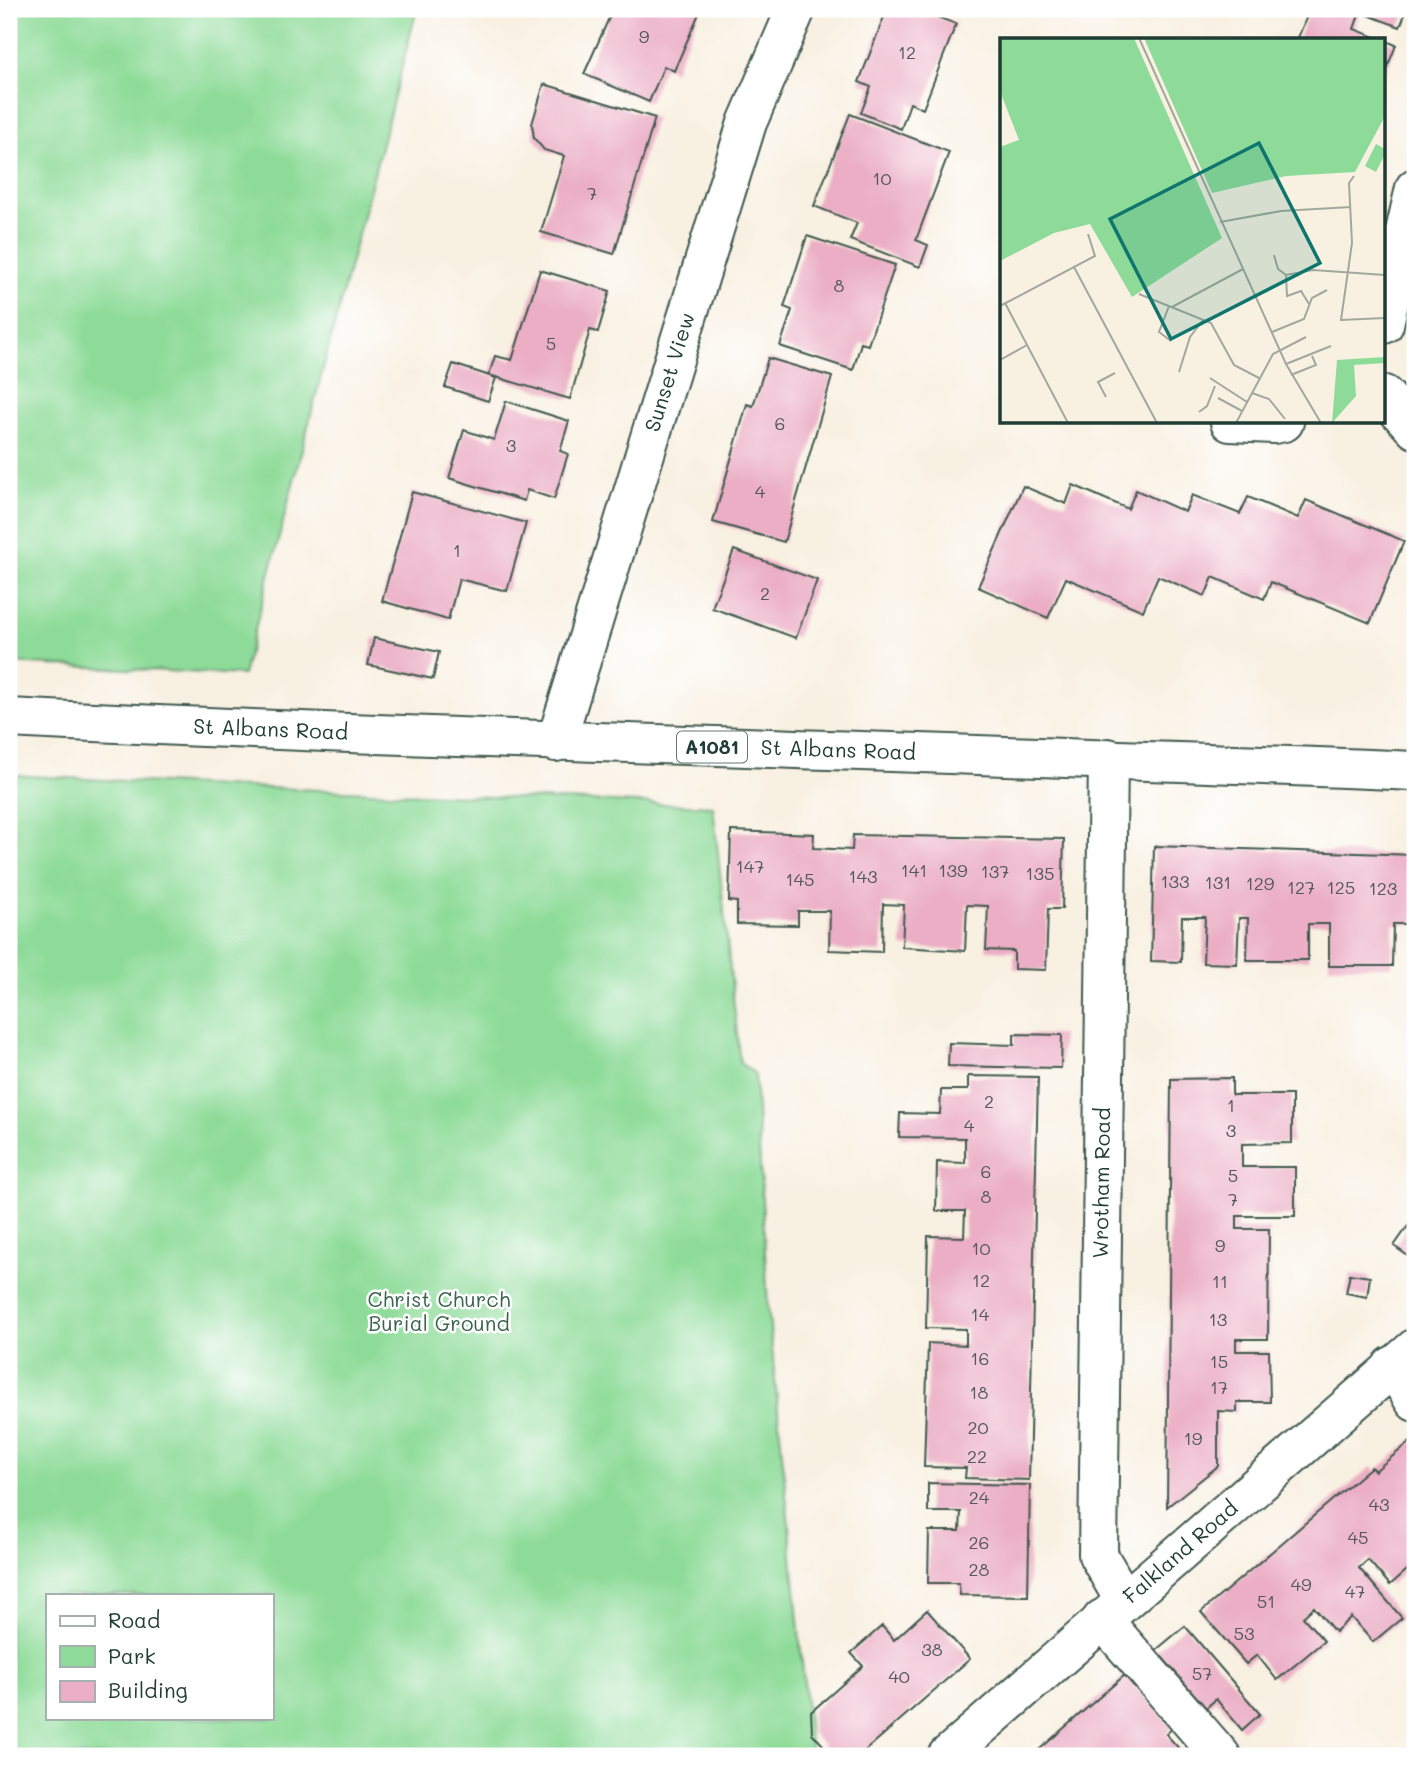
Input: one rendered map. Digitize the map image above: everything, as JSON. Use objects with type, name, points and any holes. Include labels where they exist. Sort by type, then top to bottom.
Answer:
[{"type":"street","name":"Sunset View","points":[[556,743],[747,123],[796,9]]},
{"type":"street","points":[[1386,315],[1415,188]]},
{"type":"street","points":[[1386,397],[1415,429]]},
{"type":"street","name":"St Albans Road","points":[[9,719],[556,743],[1108,758],[1415,771]]},
{"type":"street","name":"Wrotham Road","points":[[1108,758],[1098,1555],[1113,1610],[1221,1756]]},
{"type":"street","points":[[1404,1357],[1415,1402]]},
{"type":"street","name":"Falkland Road","points":[[947,1756],[1404,1357]]},
{"type":"green space","points":[[9,9],[417,9],[243,675],[9,663]]},
{"type":"green space","name":"Christ Church Burial Ground","points":[[9,775],[713,806],[740,1063],[755,1074],[768,1306],[811,1756],[9,1756]]},
{"type":"building","points":[[613,9],[701,9],[674,71],[664,66],[649,102],[584,74]]},
{"type":"building","points":[[887,9],[916,9],[956,24],[923,109],[910,103],[901,129],[861,113],[871,87],[859,82]]},
{"type":"building","points":[[1310,9],[1407,9],[1400,27],[1360,12],[1354,29],[1378,38],[1298,38]]},
{"type":"building","points":[[1386,41],[1396,45],[1386,71]]},
{"type":"building","points":[[544,84],[655,118],[614,254],[541,232],[564,156],[544,150],[534,138],[532,124]]},
{"type":"building","points":[[850,114],[949,152],[916,240],[928,245],[920,267],[850,240],[857,223],[814,206]]},
{"type":"building","points":[[807,236],[895,265],[868,345],[861,343],[853,370],[780,346],[792,310],[784,307]]},
{"type":"building","points":[[540,270],[610,291],[598,332],[590,330],[570,399],[489,375],[495,356],[512,360]]},
{"type":"building","points":[[768,358],[832,377],[784,542],[713,522],[747,404],[753,406]]},
{"type":"building","points":[[453,364],[496,378],[488,401],[445,387]]},
{"type":"building","points":[[506,401],[569,421],[560,451],[568,454],[554,499],[527,490],[524,501],[449,478],[464,430],[494,440]]},
{"type":"building","points":[[1073,485],[1128,509],[1136,490],[1185,512],[1192,495],[1240,514],[1248,497],[1298,518],[1306,500],[1404,541],[1370,623],[1271,582],[1264,599],[1213,577],[1205,596],[1158,576],[1143,611],[1066,578],[1048,618],[978,587],[1023,486],[1066,504]]},
{"type":"building","points":[[412,492],[526,523],[507,591],[459,579],[448,620],[382,601]]},
{"type":"building","points":[[734,550],[817,580],[796,638],[712,608]]},
{"type":"building","points":[[374,638],[439,652],[433,679],[368,665]]},
{"type":"building","points":[[731,831],[814,834],[813,848],[852,850],[853,835],[1064,839],[1062,909],[1048,909],[1046,970],[1014,969],[1014,951],[986,950],[988,906],[967,905],[965,951],[902,947],[904,905],[883,904],[882,952],[829,950],[830,911],[798,911],[798,925],[737,924],[737,902],[729,901]]},
{"type":"building","points":[[1154,846],[1415,855],[1415,924],[1393,924],[1392,966],[1329,966],[1329,924],[1308,924],[1308,960],[1247,960],[1248,918],[1239,918],[1237,964],[1203,963],[1205,917],[1182,917],[1181,962],[1151,961]]},
{"type":"building","points":[[1014,1034],[1062,1035],[1061,1068],[948,1066],[949,1043],[1014,1045]]},
{"type":"building","points":[[968,1076],[1038,1077],[1029,1480],[965,1478],[966,1468],[924,1467],[928,1343],[966,1345],[966,1329],[926,1328],[928,1236],[964,1237],[965,1211],[936,1211],[937,1162],[965,1163],[965,1138],[899,1137],[900,1113],[940,1114],[941,1090],[968,1090]]},
{"type":"building","points":[[1232,1078],[1232,1095],[1292,1095],[1292,1143],[1242,1144],[1242,1167],[1295,1167],[1295,1216],[1237,1216],[1237,1229],[1269,1229],[1268,1339],[1236,1339],[1236,1351],[1269,1351],[1270,1402],[1237,1402],[1237,1412],[1218,1411],[1218,1466],[1167,1507],[1171,1079]]},
{"type":"building","points":[[1408,1226],[1415,1232],[1415,1261],[1394,1246]]},
{"type":"building","points":[[1350,1274],[1370,1277],[1367,1297],[1346,1293]]},
{"type":"building","points":[[1412,1440],[1415,1443],[1415,1521],[1408,1527],[1415,1535],[1415,1563],[1390,1585],[1368,1560],[1359,1568],[1402,1618],[1373,1642],[1351,1617],[1335,1632],[1314,1607],[1303,1617],[1324,1641],[1277,1680],[1257,1655],[1246,1664],[1201,1612],[1371,1467],[1375,1471]]},
{"type":"building","points":[[928,1483],[1030,1485],[1028,1596],[960,1595],[959,1583],[928,1583],[929,1531],[960,1531],[961,1512],[928,1512]]},
{"type":"building","points":[[927,1610],[970,1659],[859,1756],[833,1756],[812,1733],[811,1712],[863,1666],[851,1653],[882,1626],[894,1640]]},
{"type":"building","points":[[1185,1626],[1260,1714],[1242,1730],[1216,1699],[1206,1708],[1156,1650]]},
{"type":"building","points":[[1126,1674],[1173,1728],[1166,1734],[1182,1752],[1178,1756],[1032,1756]]}]
